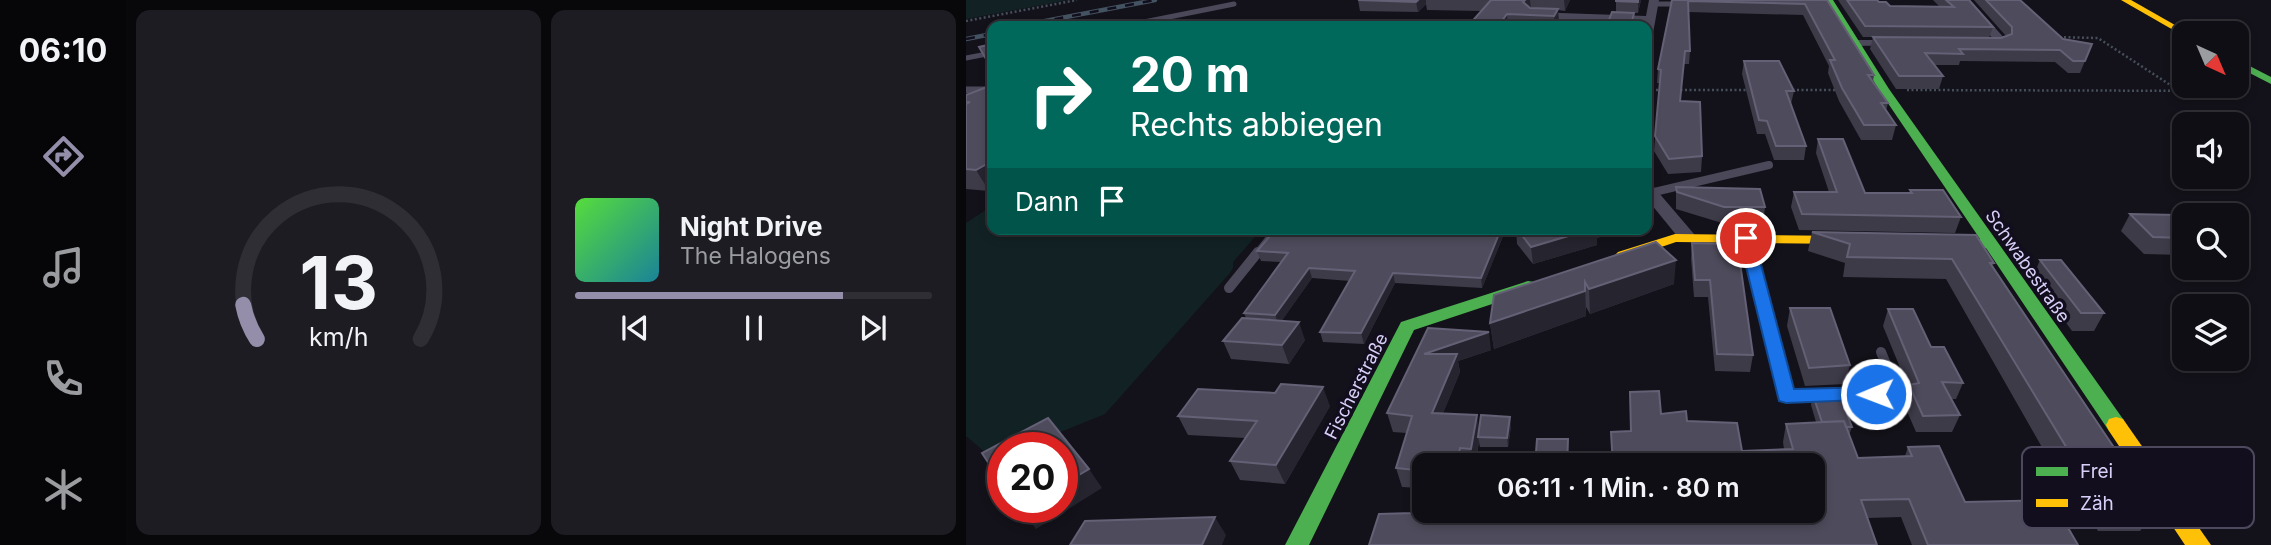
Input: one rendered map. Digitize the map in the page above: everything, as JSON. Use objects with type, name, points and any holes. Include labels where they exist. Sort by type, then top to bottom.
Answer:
[{"type":"street","points":[[1540,0],[1528,17],[1651,19],[1654,2]]},
{"type":"street","points":[[1965,0],[2003,42],[1969,44]]},
{"type":"street","points":[[2125,0],[2172,26]]},
{"type":"street","name":"Schwabestraße","points":[[1828,3],[1858,43],[1884,90],[2131,447]]},
{"type":"street","points":[[1858,43],[1914,43]]},
{"type":"street","points":[[2249,73],[2264,86]]},
{"type":"street","points":[[1652,196],[1688,238]]},
{"type":"street","points":[[1610,260],[1675,238],[1868,241]]},
{"type":"street","points":[[1922,242],[1989,244]]},
{"type":"street","name":"Fischerstraße","points":[[1297,545],[1407,326],[1545,281]]},
{"type":"street","name":"Schwabestraße","points":[[2187,528],[2199,545]]},
{"type":"lane","points":[[1654,2],[1696,4]]},
{"type":"lane","points":[[1149,21],[1234,4]]},
{"type":"lane","points":[[966,58],[987,54]]},
{"type":"lane","points":[[967,91],[987,90]]},
{"type":"lane","points":[[1652,190],[1769,165]]},
{"type":"lane","points":[[1229,288],[1272,235]]},
{"type":"lane","points":[[1746,238],[1786,396],[1898,394],[1881,352]]},
{"type":"path","points":[[966,21],[1077,0]]},
{"type":"path","points":[[2046,37],[2098,38],[2172,85]]},
{"type":"path","points":[[1652,90],[1759,90]]},
{"type":"path","points":[[1787,90],[1842,90]]},
{"type":"path","points":[[1884,90],[2172,91]]},
{"type":"shaded area","points":[[966,0],[1068,0],[966,19]]},
{"type":"shaded area","points":[[987,209],[987,235],[1257,235],[1233,262],[1229,274],[1105,414],[1061,432],[987,432],[987,454],[966,436],[966,223]]},
{"type":"building","points":[[1358,0],[1418,0],[1416,2]]},
{"type":"building","points":[[1491,0],[1525,0],[1523,2],[1530,8],[1558,9],[1554,16],[1507,14],[1502,21],[1472,21]]},
{"type":"building","points":[[1638,0],[1638,2],[1616,1]]},
{"type":"building","points":[[1672,0],[1827,0],[1874,75],[1868,75],[1888,103],[1881,103],[1896,125],[1864,125],[1842,88],[1830,60],[1835,60],[1805,4],[1688,1],[1690,51],[1685,51],[1680,101],[1700,102],[1702,156],[1669,159],[1655,136],[1661,70],[1658,69]]},
{"type":"building","points":[[1847,0],[1877,0],[1890,6],[1954,7],[1946,0],[1969,0],[1993,27],[1865,26]]},
{"type":"building","points":[[1986,0],[2020,0],[2063,39],[2092,44],[2085,61],[2073,61],[2060,50],[1959,49],[1963,54],[1925,53],[1943,76],[1899,76],[1873,37],[2001,38],[2012,34],[2012,27]]},
{"type":"building","points":[[1612,12],[1634,13],[1632,21],[1603,21],[1609,20]]},
{"type":"building","points":[[987,45],[987,61],[979,47]]},
{"type":"building","points":[[1744,61],[1779,61],[1794,91],[1786,91],[1806,146],[1776,146],[1767,121],[1759,120]]},
{"type":"building","points":[[987,87],[987,164],[976,170],[966,169],[966,104],[970,102],[966,102],[966,95]]},
{"type":"building","points":[[1818,139],[1843,139],[1865,193],[1943,190],[1961,217],[1802,214],[1794,192],[1837,192]]},
{"type":"building","points":[[1676,187],[1760,189],[1765,207],[1724,207],[1677,192]]},
{"type":"building","points":[[2130,214],[2172,215],[2172,238],[2153,237]]},
{"type":"building","points":[[1812,232],[1976,235],[1994,263],[1990,263],[2114,447],[2066,447],[1952,259],[1847,257],[1850,244]]},
{"type":"building","points":[[1271,235],[1499,235],[1481,278],[1393,273],[1361,333],[1320,332],[1355,271],[1309,268],[1275,315],[1244,313],[1288,253],[1257,251]]},
{"type":"building","points":[[1522,235],[1572,235],[1531,247]]},
{"type":"building","points":[[1656,242],[1676,260],[1589,289],[1585,282],[1585,291],[1490,323],[1494,295]]},
{"type":"building","points":[[1692,243],[1730,244],[1730,248],[1738,248],[1753,355],[1717,354],[1710,280],[1695,280]]},
{"type":"building","points":[[2040,260],[2061,260],[2104,313],[2081,313]]},
{"type":"building","points":[[1790,308],[1830,308],[1850,365],[1809,368]]},
{"type":"building","points":[[1888,309],[1913,309],[1931,347],[1944,347],[1963,383],[1942,382],[1960,415],[1923,416],[1909,385],[1919,383]]},
{"type":"building","points":[[1242,318],[1299,322],[1282,345],[1223,341]]},
{"type":"building","points":[[1428,328],[1489,332],[1424,354],[1457,354],[1432,413],[1477,415],[1471,449],[1460,448],[1459,453],[1412,453],[1412,470],[1396,468],[1412,416],[1387,413]]},
{"type":"building","points":[[1281,384],[1323,387],[1276,465],[1230,461],[1257,421],[1178,416],[1198,389],[1275,393]]},
{"type":"building","points":[[1659,391],[1661,414],[1686,411],[1687,421],[1737,423],[1742,451],[1793,449],[1786,424],[1844,421],[1858,458],[1912,456],[1908,447],[1939,446],[1965,502],[2022,501],[2022,528],[2068,528],[2078,545],[1928,545],[1909,499],[1861,500],[1877,545],[1369,545],[1379,514],[1412,513],[1412,523],[1825,523],[1825,453],[1612,453],[1611,432],[1631,431],[1630,392]]},
{"type":"building","points":[[1813,395],[1840,395],[1852,427],[1846,427],[1844,421],[1822,422]]},
{"type":"building","points":[[1481,415],[1510,417],[1507,438],[1478,437]]},
{"type":"building","points":[[1048,418],[1059,432],[1022,432]]},
{"type":"building","points":[[1537,439],[1568,439],[1567,453],[1536,453]]},
{"type":"building","points":[[1078,455],[1089,469],[1078,476]]},
{"type":"building","points":[[1215,517],[1202,545],[1070,545],[1085,521]]},
{"type":"railway","points":[[1045,21],[1155,0]]},
{"type":"railway","points":[[966,39],[987,35]]},
{"type":"traffic: fast","points":[[1829,0],[1884,90],[2116,425]]},
{"type":"traffic: fast","points":[[2249,69],[2271,81]]},
{"type":"traffic: fast","points":[[1943,243],[1989,244]]},
{"type":"traffic: fast","points":[[1297,545],[1407,326],[1528,286]]},
{"type":"traffic: slow","points":[[2125,0],[2172,26]]},
{"type":"traffic: slow","points":[[1623,255],[1675,238],[1846,240]]},
{"type":"traffic: slow","points":[[2116,425],[2131,447]]},
{"type":"traffic: slow","points":[[2187,528],[2199,545]]},
{"type":"route","points":[[1746,238],[1786,396],[1876,394]]}]
